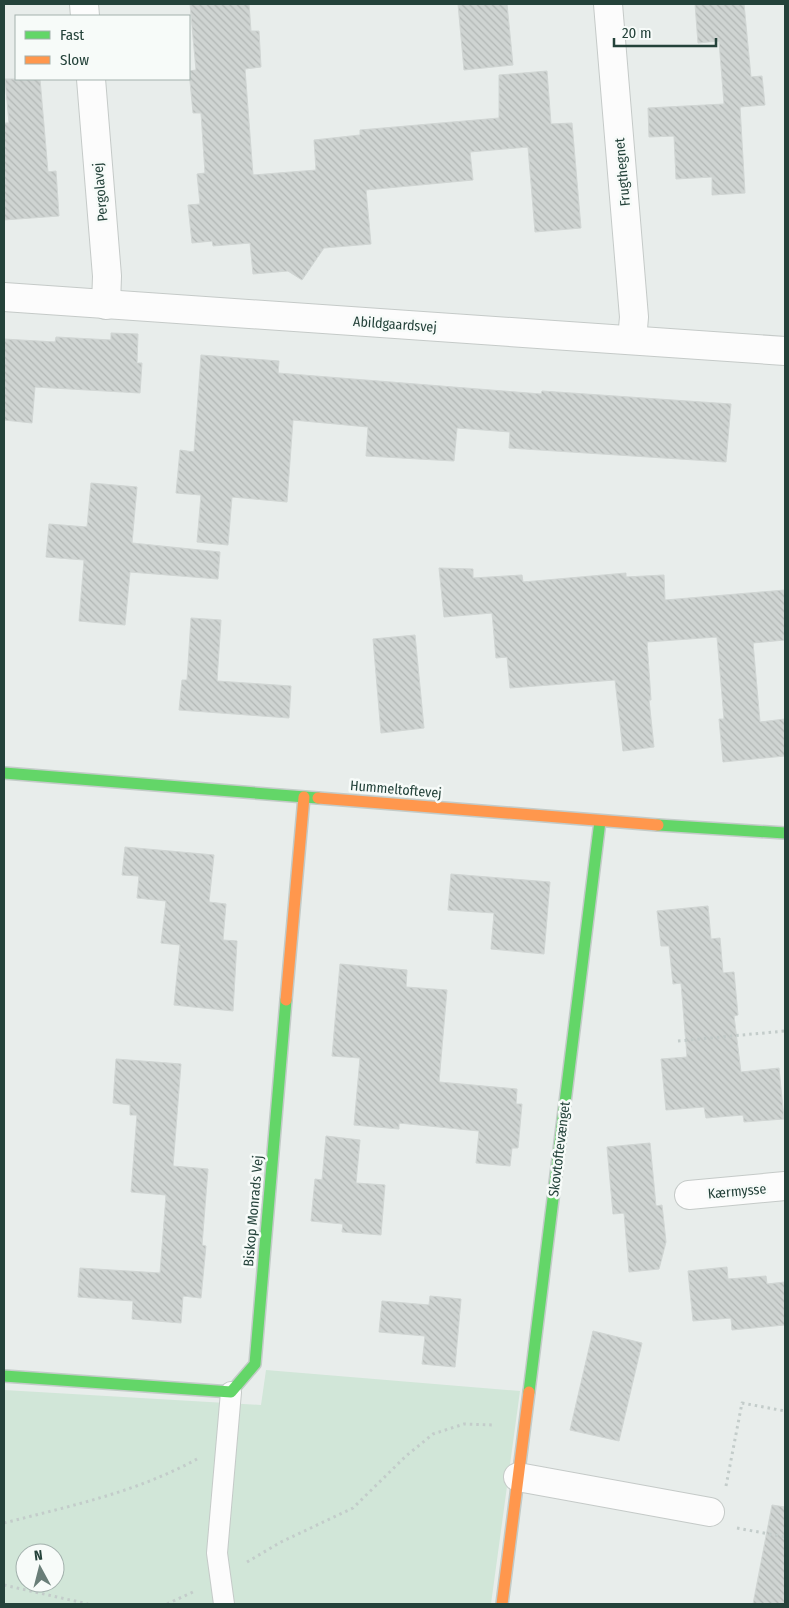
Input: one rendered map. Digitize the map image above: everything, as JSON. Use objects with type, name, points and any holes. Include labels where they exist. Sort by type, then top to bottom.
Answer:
[{"type":"street","name":"Frugthegnet","points":[[608,4],[634,317],[632,340]]},
{"type":"street","name":"Pergolavej","points":[[90,80],[107,276],[106,304]]},
{"type":"street","name":"Abildgaardsvej","points":[[4,297],[785,351]]},
{"type":"street","name":"Hummeltoftevej","points":[[4,773],[785,833]]},
{"type":"street","name":"Biskop Monrads Vej","points":[[231,1392],[255,1364],[304,797]]},
{"type":"street","name":"Skovtoftevænget","points":[[502,1604],[600,820]]},
{"type":"street","name":"Kærmysse","points":[[689,1195],[785,1186]]},
{"type":"street","points":[[4,1376],[231,1392]]},
{"type":"street","points":[[518,1477],[710,1512]]},
{"type":"lane","points":[[224,1604],[219,1579],[217,1553],[231,1392]]},
{"type":"path","points":[[678,1041],[785,1031]]},
{"type":"path","points":[[785,1411],[742,1403],[723,1503],[710,1512],[717,1524],[785,1538]]},
{"type":"path","points":[[167,1604],[219,1579],[281,1542],[353,1508],[406,1456],[433,1434],[464,1424],[524,1428]]},
{"type":"path","points":[[4,1523],[108,1496],[168,1475],[226,1441]]},
{"type":"path","points":[[4,1585],[88,1604]]},
{"type":"green space","points":[[266,1370],[520,1391],[491,1604],[4,1604],[4,1390],[261,1405]]},
{"type":"building","points":[[190,4],[249,4],[251,31],[259,31],[261,67],[245,69],[253,175],[316,170],[314,140],[360,135],[360,130],[499,118],[499,75],[547,71],[551,124],[572,123],[581,228],[535,232],[528,147],[470,152],[473,180],[366,190],[371,244],[324,248],[302,280],[288,271],[253,274],[250,243],[213,246],[212,241],[192,243],[188,205],[200,204],[197,174],[205,173],[201,113],[193,113],[190,80],[190,71],[196,70]]},
{"type":"building","points":[[458,4],[507,4],[513,65],[464,70]]},
{"type":"building","points":[[695,4],[744,4],[751,77],[762,76],[765,105],[740,107],[745,193],[712,195],[712,177],[676,179],[674,136],[649,137],[648,108],[724,104],[719,41],[698,43]]},
{"type":"building","points":[[5,79],[40,80],[48,172],[56,171],[59,216],[4,220],[4,123],[9,123]]},
{"type":"building","points":[[111,333],[138,334],[137,363],[142,363],[140,393],[35,387],[32,423],[4,420],[4,339],[55,342],[56,337],[111,340]]},
{"type":"building","points":[[201,355],[279,361],[278,373],[541,394],[542,391],[731,404],[726,462],[509,448],[510,432],[457,428],[454,461],[366,456],[368,427],[293,420],[287,502],[232,497],[228,545],[197,542],[201,495],[176,493],[180,450],[194,452]]},
{"type":"building","points":[[91,483],[137,487],[132,543],[220,552],[218,579],[130,572],[125,625],[79,621],[84,560],[46,557],[49,524],[87,527]]},
{"type":"building","points":[[439,568],[473,569],[473,578],[522,575],[523,582],[626,573],[626,577],[664,575],[665,600],[785,590],[785,640],[753,643],[760,722],[785,719],[785,756],[723,762],[719,719],[724,719],[717,637],[647,642],[651,700],[649,700],[654,747],[623,751],[615,680],[510,688],[507,657],[496,658],[492,613],[444,617]]},
{"type":"building","points":[[191,618],[221,620],[217,681],[291,686],[289,718],[179,710],[182,680],[187,680]]},
{"type":"building","points":[[415,635],[424,728],[381,733],[373,639]]},
{"type":"building","points":[[125,847],[214,855],[209,902],[226,904],[223,940],[237,941],[233,1011],[174,1005],[180,945],[161,943],[166,901],[137,898],[139,876],[122,875]]},
{"type":"building","points":[[451,874],[550,882],[544,954],[491,949],[494,913],[448,910]]},
{"type":"building","points":[[708,906],[711,939],[720,938],[723,973],[734,972],[738,1015],[734,1016],[741,1072],[779,1068],[784,1119],[744,1122],[743,1115],[706,1118],[704,1107],[666,1110],[661,1059],[687,1057],[681,983],[673,984],[669,946],[661,946],[657,911]]},
{"type":"building","points":[[340,964],[407,970],[406,987],[447,990],[439,1082],[517,1089],[516,1104],[522,1104],[518,1148],[512,1148],[510,1166],[476,1163],[479,1131],[399,1123],[399,1129],[354,1125],[360,1058],[332,1056]]},
{"type":"building","points":[[116,1059],[181,1064],[173,1166],[208,1169],[202,1245],[206,1246],[201,1298],[183,1296],[181,1323],[132,1319],[133,1301],[78,1297],[80,1268],[160,1273],[166,1195],[131,1192],[137,1115],[130,1115],[130,1105],[113,1103]]},
{"type":"building","points":[[326,1136],[360,1140],[356,1183],[385,1185],[381,1235],[342,1232],[343,1224],[311,1221],[315,1179],[322,1180]]},
{"type":"building","points":[[650,1143],[656,1206],[662,1205],[666,1242],[659,1269],[629,1272],[624,1213],[613,1214],[607,1147]]},
{"type":"building","points":[[727,1267],[728,1279],[766,1276],[767,1284],[785,1282],[785,1325],[732,1330],[731,1318],[693,1321],[688,1271]]},
{"type":"building","points":[[430,1296],[461,1299],[455,1367],[422,1364],[425,1336],[379,1332],[382,1301],[429,1305]]},
{"type":"building","points":[[593,1331],[642,1343],[619,1441],[570,1430]]},
{"type":"building","points":[[772,1505],[785,1507],[785,1604],[753,1604]]},
{"type":"traffic: fast","points":[[4,773],[318,798]]},
{"type":"traffic: fast","points":[[529,1392],[600,821]]},
{"type":"traffic: fast","points":[[658,825],[785,833]]},
{"type":"traffic: fast","points":[[4,1376],[231,1392],[255,1364],[286,1000]]},
{"type":"traffic: slow","points":[[286,1000],[304,797]]},
{"type":"traffic: slow","points":[[318,798],[658,825]]},
{"type":"traffic: slow","points":[[502,1604],[529,1392]]}]
